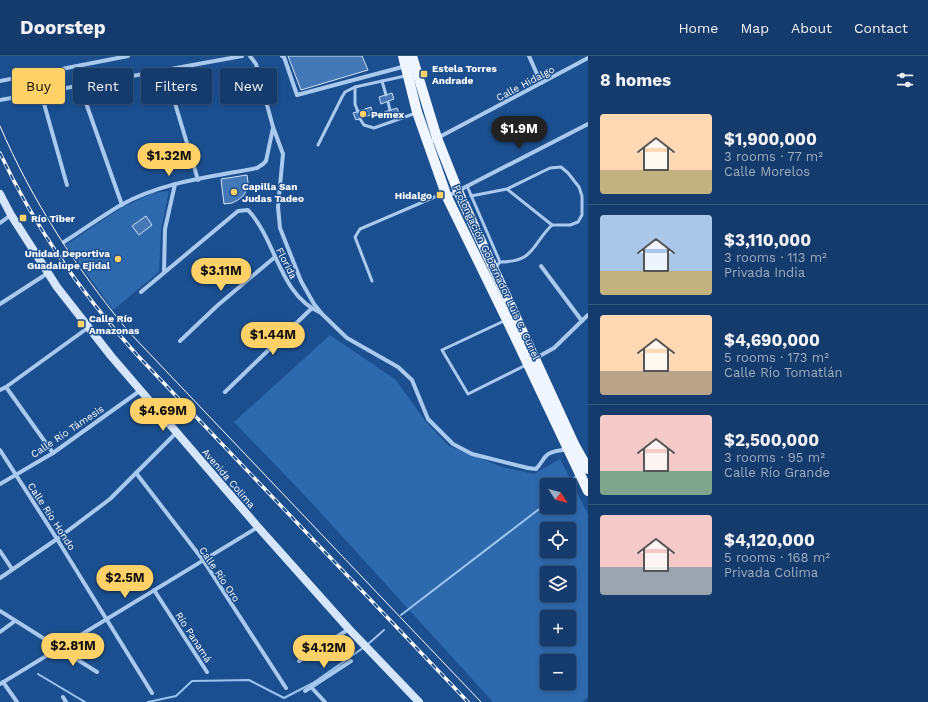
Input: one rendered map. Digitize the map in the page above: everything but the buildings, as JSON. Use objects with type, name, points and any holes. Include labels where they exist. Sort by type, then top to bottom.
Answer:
[{"type":"main road","name":"Prolongación Gobernador Luis C. Curiel","points":[[403,56],[411,67],[438,138],[497,265],[532,361],[571,448],[588,491]]},
{"type":"main road","name":"Prolongación Gobernador Luis C. Curiel","points":[[411,67],[417,112],[446,195],[507,320],[532,361]]},
{"type":"main road","name":"Prolongación Gobernador Luis C. Curiel","points":[[571,448],[588,469]]},
{"type":"street","points":[[0,81],[128,56]]},
{"type":"street","points":[[176,68],[242,56]]},
{"type":"street","points":[[250,56],[256,64],[273,127],[283,154],[278,207],[280,228],[301,280],[314,304],[322,314],[347,338],[398,367],[412,380],[428,419],[453,444],[472,454],[528,468],[536,468],[550,453],[571,448]]},
{"type":"street","points":[[282,56],[297,95],[411,67]]},
{"type":"street","points":[[529,56],[541,83]]},
{"type":"street","name":"Calle Hidalgo","points":[[428,143],[588,58]]},
{"type":"street","points":[[0,100],[12,98]]},
{"type":"street","points":[[44,104],[67,185]]},
{"type":"street","points":[[86,104],[122,205]]},
{"type":"street","points":[[175,104],[198,180]]},
{"type":"street","points":[[446,195],[462,189],[588,124]]},
{"type":"street","points":[[64,242],[122,205],[149,193],[175,184],[257,168],[266,161],[273,127]]},
{"type":"street","points":[[141,292],[164,272],[165,229],[175,184]]},
{"type":"street","name":"Avenida Colima","points":[[0,194],[11,215],[57,287],[111,356],[348,629],[420,702]]},
{"type":"street","name":"Florida","points":[[164,272],[238,211],[248,210],[264,232],[291,288],[311,309],[322,314]]},
{"type":"street","points":[[0,223],[11,215]]},
{"type":"street","points":[[180,341],[218,305],[275,257]]},
{"type":"street","points":[[541,266],[582,321]]},
{"type":"street","points":[[0,304],[48,272]]},
{"type":"street","points":[[225,392],[311,309]]},
{"type":"street","points":[[532,361],[554,348],[588,315]]},
{"type":"street","points":[[0,390],[89,327]]},
{"type":"street","points":[[6,387],[53,453]]},
{"type":"street","name":"Calle Río Támesis","points":[[0,484],[53,453],[141,390]]},
{"type":"street","points":[[0,578],[57,539],[110,499],[177,432]]},
{"type":"street","name":"Calle Río Hondo","points":[[0,450],[152,693]]},
{"type":"street","name":"Calle Río Oro","points":[[136,473],[203,560],[286,688]]},
{"type":"street","points":[[17,702],[1,683],[258,527]]},
{"type":"street","points":[[0,551],[12,569]]},
{"type":"street","name":"Río Panamá","points":[[154,590],[207,672]]},
{"type":"street","points":[[0,611],[97,672]]},
{"type":"street","points":[[0,632],[15,621]]},
{"type":"street","points":[[299,661],[348,629]]},
{"type":"street","points":[[305,691],[351,661]]},
{"type":"street","points":[[311,687],[325,702]]},
{"type":"street","points":[[63,697],[66,702]]},
{"type":"lane","points":[[318,145],[345,92],[355,87],[382,81],[411,67]]},
{"type":"lane","points":[[382,81],[386,95]]},
{"type":"lane","points":[[355,87],[355,104],[358,112]]},
{"type":"lane","points":[[388,102],[390,110]]},
{"type":"lane","points":[[360,119],[364,124],[374,128],[417,112]]},
{"type":"lane","points":[[392,115],[393,121]]},
{"type":"lane","points":[[471,196],[507,188],[550,168],[561,167],[579,187],[582,196],[582,215],[578,222],[570,225],[552,225],[507,188]]},
{"type":"lane","points":[[462,189],[471,196],[497,265],[512,262],[528,255],[534,250],[544,232],[552,225]]},
{"type":"lane","points":[[372,281],[355,237],[360,229],[446,195]]},
{"type":"lane","points":[[507,320],[442,350],[468,394],[532,361]]},
{"type":"shaded area","name":"Unidad Deportiva Guadalupe Ejidal","points":[[169,191],[161,230],[159,272],[113,310],[66,245],[121,208],[153,193]]},
{"type":"shaded area","points":[[330,335],[396,380],[426,422],[449,446],[502,467],[534,474],[560,459],[570,478],[540,478],[540,514],[576,514],[576,490],[588,514],[588,697],[582,702],[493,702],[310,501],[234,422]]},
{"type":"waterway","points":[[401,615],[540,508]]},
{"type":"waterway","points":[[367,645],[384,630]]},
{"type":"waterway","points":[[148,702],[176,696],[192,681],[249,680],[284,698],[313,683],[363,648]]},
{"type":"waterway","points":[[38,674],[85,702]]},
{"type":"tram line","points":[[0,126],[26,181],[57,233],[91,283],[128,331],[481,702]]},
{"type":"railway","points":[[0,153],[28,208],[44,234],[79,284],[117,332],[137,355],[468,702]]},
{"type":"place","name":"Estela Torres Andrade","points":[[424,74]]},
{"type":"place","name":"Pemex","points":[[363,114]]},
{"type":"place","name":"Capilla San Judas Tadeo","points":[[234,192]]},
{"type":"place","name":"Hidalgo","points":[[440,195]]},
{"type":"place","name":"Río Tiber","points":[[23,218]]},
{"type":"place","name":"Unidad Deportiva Guadalupe Ejidal","points":[[118,259]]},
{"type":"place","name":"Calle Río Amazonas","points":[[81,324]]}]
